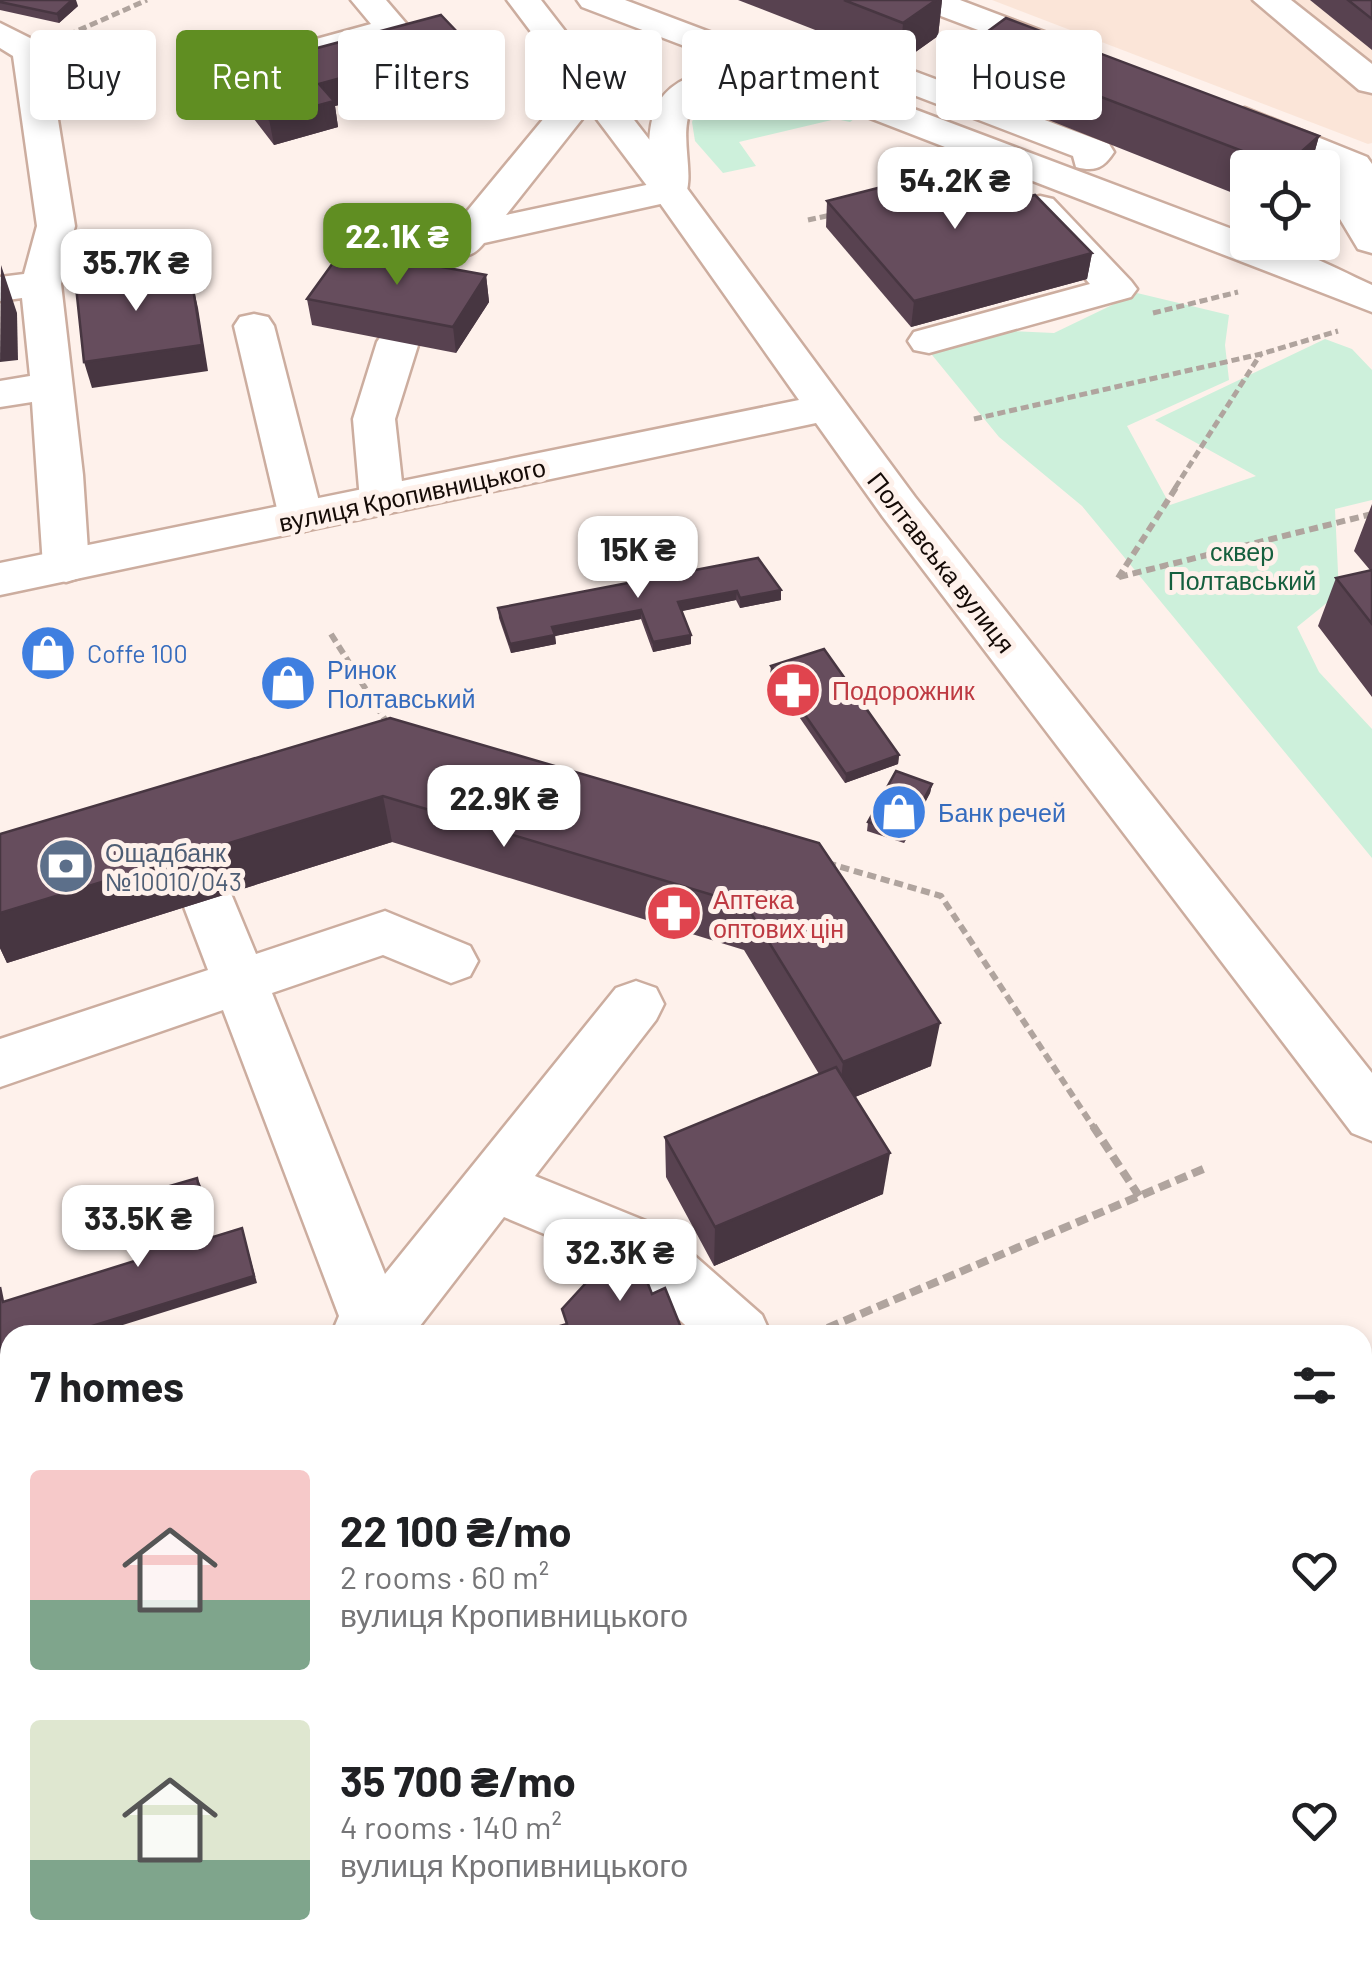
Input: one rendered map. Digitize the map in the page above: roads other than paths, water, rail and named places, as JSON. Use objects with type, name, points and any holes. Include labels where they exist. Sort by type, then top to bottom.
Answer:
[{"type":"main road","points":[[318,49],[393,28],[368,0]]},
{"type":"main road","name":"Полтавська вулиця","points":[[524,0],[548,30]]},
{"type":"main road","points":[[594,0],[682,34]]},
{"type":"main road","points":[[929,0],[1008,30]]},
{"type":"main road","points":[[1270,0],[1372,82]]},
{"type":"main road","points":[[916,77],[990,23]]},
{"type":"main road","points":[[15,42],[56,226],[20,287],[50,386],[61,475],[66,566]]},
{"type":"main road","points":[[916,83],[1096,152],[1061,180]]},
{"type":"main road","points":[[468,234],[670,191],[668,118],[682,100]]},
{"type":"main road","points":[[1206,104],[1314,145],[1354,165],[1354,209],[1372,240]]},
{"type":"main road","points":[[440,276],[468,234],[562,120]]},
{"type":"main road","name":"Полтавська вулиця","points":[[617,120],[824,408],[1372,1116]]},
{"type":"main road","points":[[905,120],[1317,276],[1363,312]]},
{"type":"main road","points":[[929,341],[1117,289],[991,153]]},
{"type":"main road","points":[[1317,276],[1372,274]]},
{"type":"main road","points":[[254,326],[301,517]]},
{"type":"main road","points":[[382,500],[374,420],[398,342]]},
{"type":"main road","points":[[0,394],[50,386]]},
{"type":"main road","name":"вулиця Кропивницького","points":[[0,579],[824,408]]},
{"type":"main road","points":[[208,900],[369,1325]]},
{"type":"main road","points":[[0,1063],[385,932],[451,961]]},
{"type":"main road","points":[[379,1325],[636,1004]]},
{"type":"main road","points":[[492,1185],[642,1247],[729,1325]]},
{"type":"place","name":"Coffe 100","points":[[48,653]]},
{"type":"place","name":"Ринок Полтавський","points":[[288,683]]},
{"type":"place","name":"Подорожник","points":[[793,690]]},
{"type":"place","name":"Банк речей","points":[[899,812]]},
{"type":"place","name":"Ощадбанк №10010/043","points":[[66,866]]},
{"type":"place","name":"Аптека оптових цін","points":[[674,913]]},
{"type":"park label","name":"сквер Полтавський","points":[[1242,566]]}]
